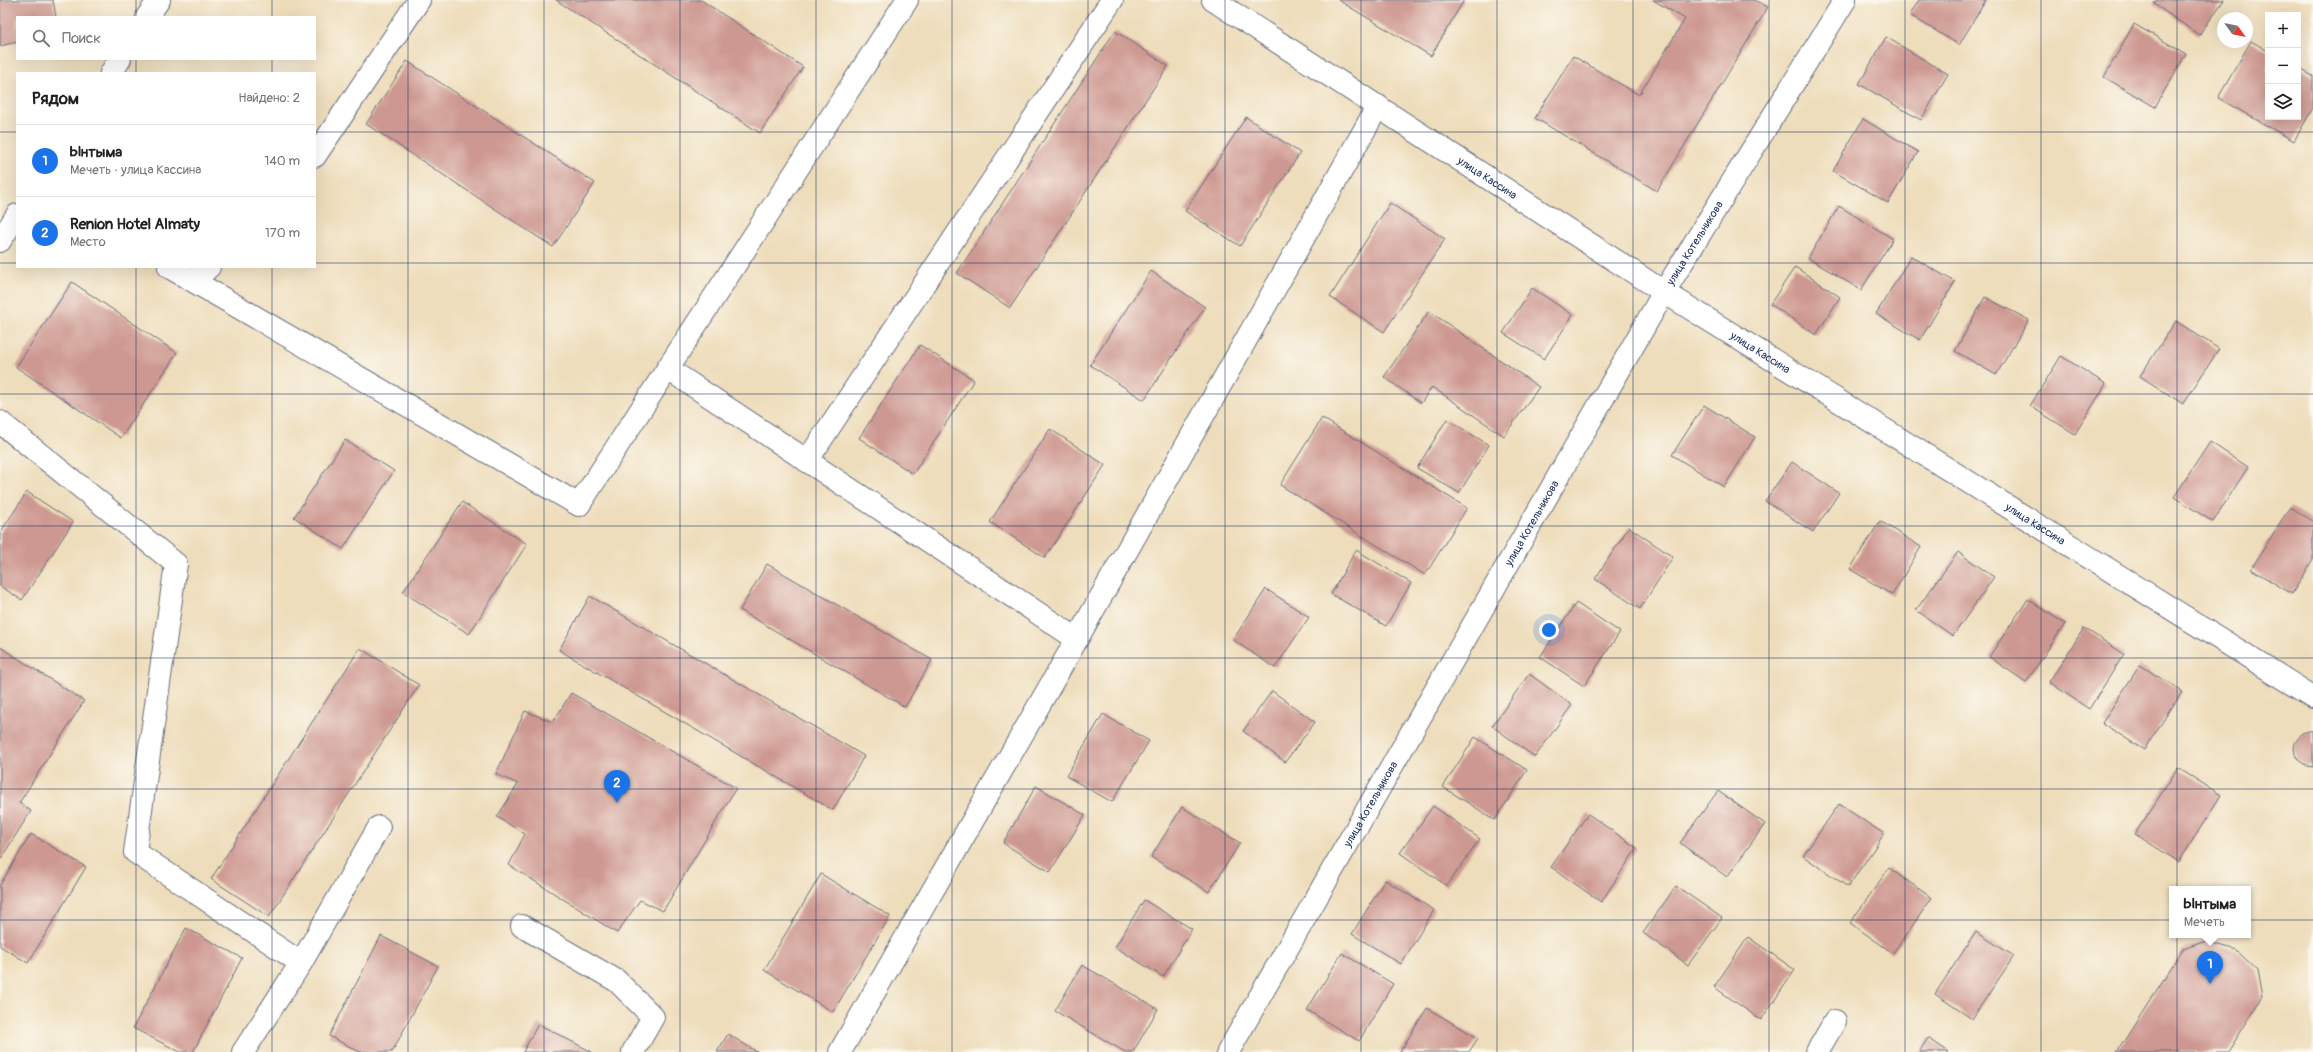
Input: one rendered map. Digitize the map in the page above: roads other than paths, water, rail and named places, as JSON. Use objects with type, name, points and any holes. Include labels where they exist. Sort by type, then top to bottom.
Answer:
[{"type":"street","points":[[149,16],[159,0]]},
{"type":"street","points":[[316,154],[419,0]]},
{"type":"street","points":[[174,268],[202,274],[579,505],[906,0]]},
{"type":"street","points":[[807,461],[1112,0]]},
{"type":"street","name":"улица Кассина","points":[[1213,0],[1664,292],[2313,697]]},
{"type":"street","name":"улица Котельникова","points":[[1228,1052],[1664,292],[1845,0]]},
{"type":"street","points":[[111,72],[119,60]]},
{"type":"street","points":[[840,1052],[1077,639],[1378,106]]},
{"type":"street","points":[[0,241],[16,217]]},
{"type":"street","points":[[668,369],[1077,639]]},
{"type":"street","points":[[0,422],[176,564],[135,852],[301,963]]},
{"type":"street","points":[[243,1052],[301,963],[379,826]]},
{"type":"street","points":[[522,926],[617,981],[653,1017],[633,1052]]},
{"type":"street","points":[[1817,1052],[1835,1021]]},
{"type":"place","name":"Renion Hotel Almaty","points":[[617,803]]},
{"type":"place","name":"Ынтыма","points":[[2210,984]]}]
